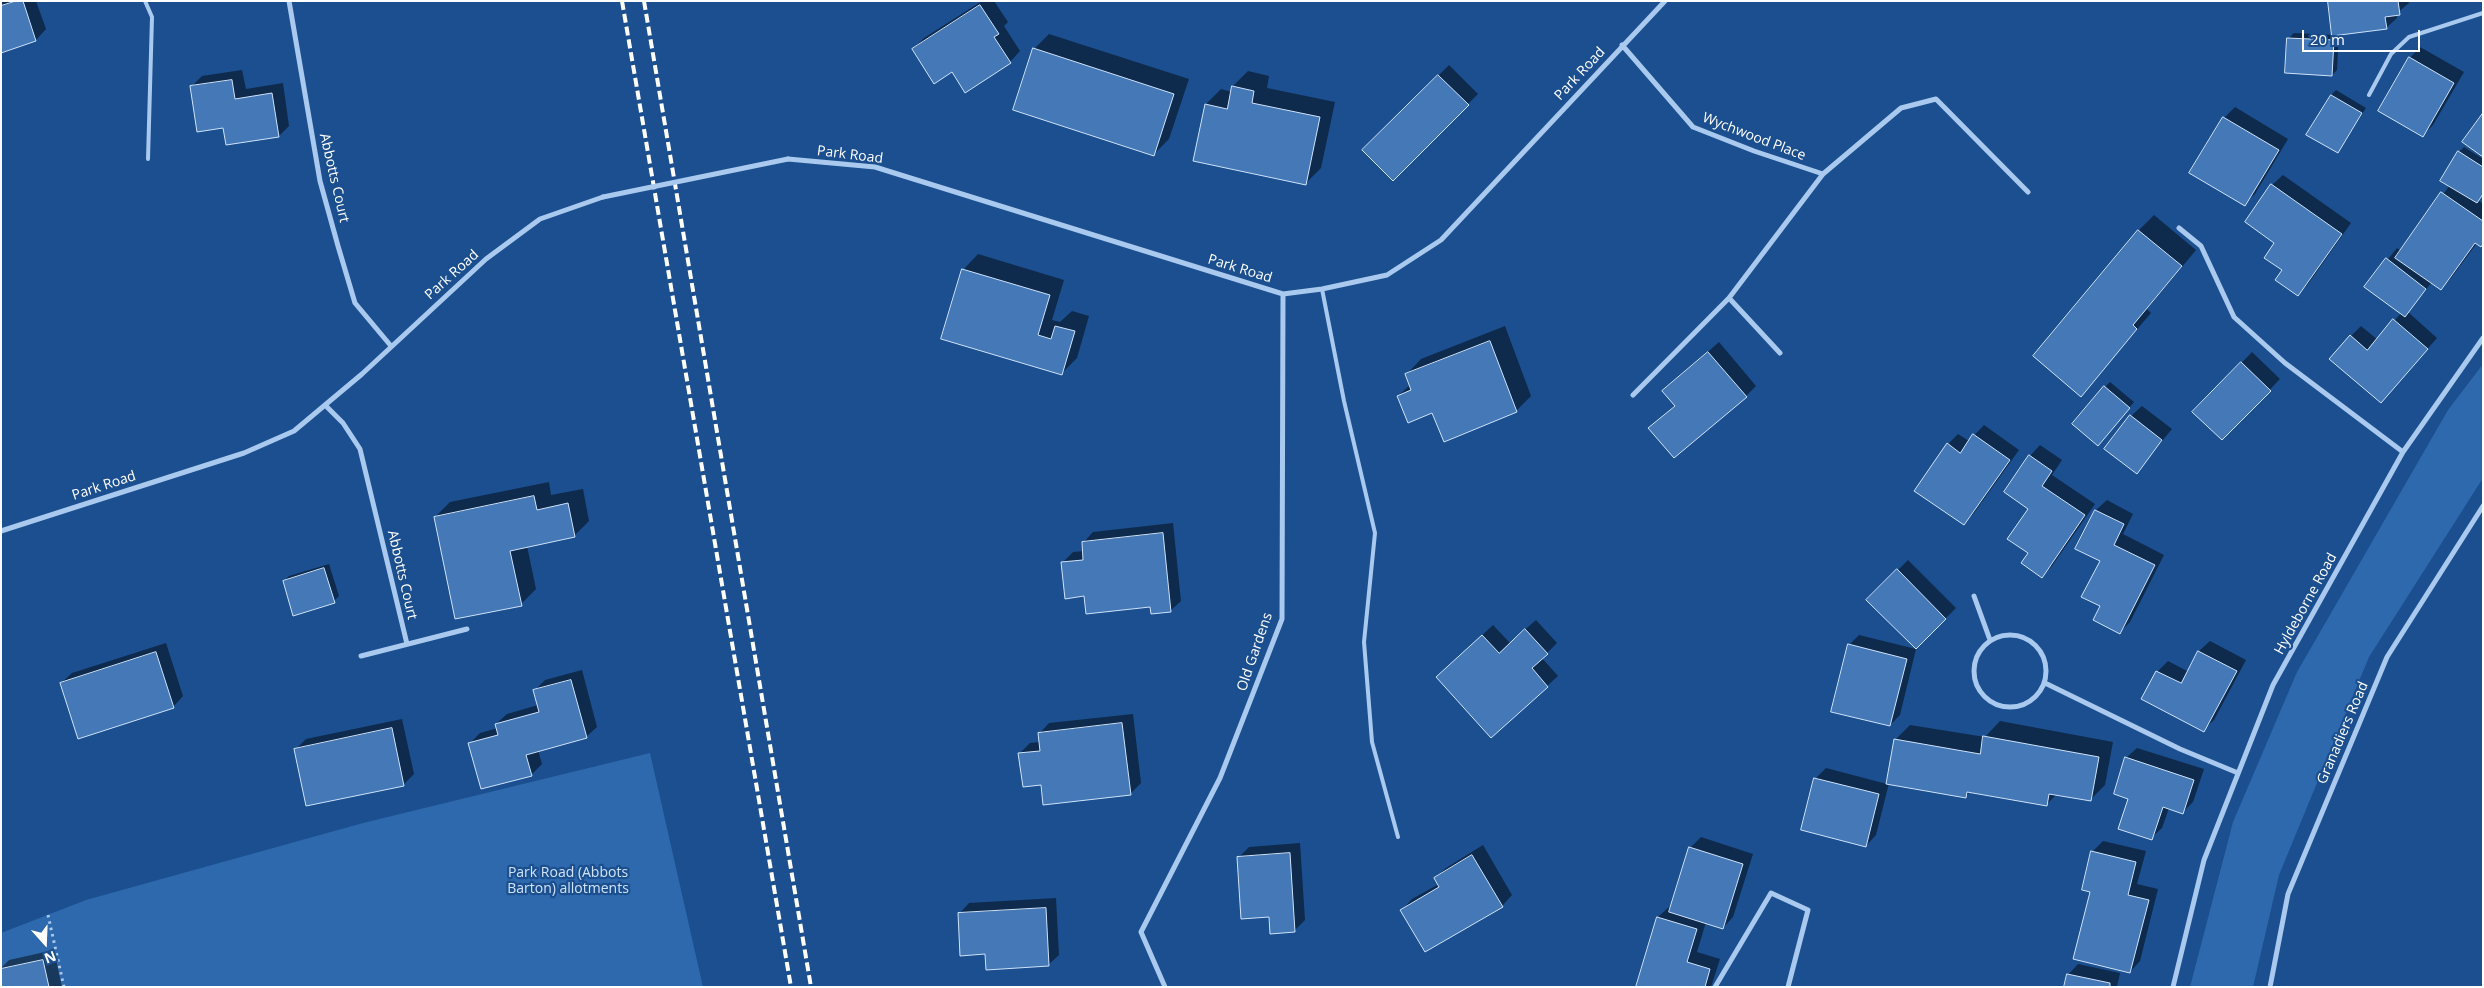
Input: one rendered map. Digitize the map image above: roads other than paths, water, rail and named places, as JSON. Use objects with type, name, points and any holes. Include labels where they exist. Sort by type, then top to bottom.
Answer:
[{"type":"street","name":"Abbotts Court","points":[[289,1],[320,181],[355,303],[391,346]]},
{"type":"street","name":"Park Road","points":[[1,531],[244,454],[294,431],[362,374],[486,259],[540,220],[603,197],[788,159],[875,167],[1283,294],[1322,289],[1387,275],[1441,240],[1665,1]]},
{"type":"street","name":"Wychwood Place","points":[[1622,45],[1693,127],[1754,151],[1823,174]]},
{"type":"street","points":[[1633,395],[1729,298],[1823,174],[1902,108],[1936,99],[2028,192]]},
{"type":"street","points":[[2179,228],[2201,246],[2234,318],[2284,363],[2403,452]]},
{"type":"street","name":"Old Gardens","points":[[1166,987],[1141,932],[1220,778],[1282,619],[1283,294]]},
{"type":"street","points":[[1729,298],[1780,353]]},
{"type":"street","name":"Hyldeborne Road","points":[[2173,987],[2204,860],[2273,686],[2403,452],[2483,338]]},
{"type":"street","name":"Abbotts Court","points":[[325,405],[343,423],[360,449],[407,644]]},
{"type":"street","name":"Granadiers Road","points":[[2270,987],[2288,894],[2387,657],[2483,506]]},
{"type":"street","points":[[1974,596],[1990,640]]},
{"type":"street","points":[[361,656],[467,629]]},
{"type":"street","points":[[2002,635],[2015,635],[2028,639],[2037,646],[2044,657],[2047,670],[2045,683],[2040,693],[2032,701],[2010,708],[1988,701],[1980,692],[1973,671],[1975,659],[1981,648],[1990,640],[2002,635]]},
{"type":"street","points":[[2045,683],[2180,749],[2238,773]]},
{"type":"street","points":[[1715,987],[1771,893],[1808,910],[1788,987]]},
{"type":"lane","points":[[145,1],[152,17],[148,159]]},
{"type":"lane","points":[[2369,95],[2391,54],[2409,37],[2483,13]]},
{"type":"lane","points":[[1322,289],[1344,401],[1375,533],[1364,642],[1372,742],[1398,837]]},
{"type":"railway","points":[[622,1],[791,987]]},
{"type":"railway","points":[[644,1],[811,987]]},
{"type":"park label","name":"Park Road (Abbots Barton) allotments","points":[[568,882]]}]
